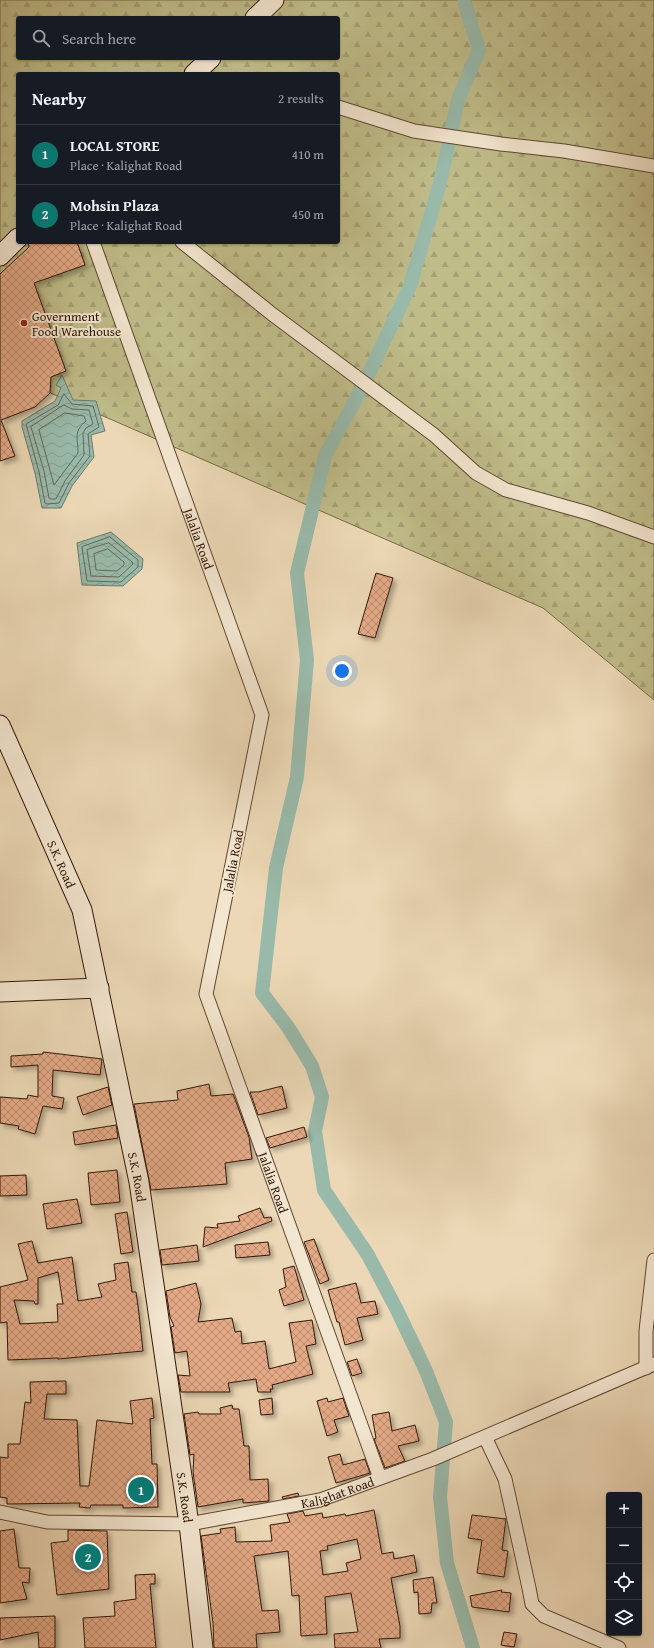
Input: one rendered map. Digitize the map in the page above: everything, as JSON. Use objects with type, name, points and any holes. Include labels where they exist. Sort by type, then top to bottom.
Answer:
[{"type":"main road","points":[[257,16],[274,0]]},
{"type":"main road","points":[[196,72],[209,60]]},
{"type":"main road","points":[[0,256],[16,240]]},
{"type":"main road","name":"S.K. Road","points":[[0,725],[82,910],[138,1182],[189,1524],[202,1648]]},
{"type":"main road","points":[[0,992],[99,988]]},
{"type":"street","points":[[340,108],[422,132],[501,144],[564,151],[654,166]]},
{"type":"street","name":"Jalalia Road","points":[[94,244],[262,715],[206,994],[380,1478]]},
{"type":"street","points":[[184,244],[272,314],[434,435],[476,473],[506,490],[588,513],[654,537]]},
{"type":"street","points":[[650,1366],[646,1331],[654,1260]]},
{"type":"street","name":"Kalighat Road","points":[[0,1512],[47,1522],[189,1524],[320,1500],[433,1459],[650,1366]]},
{"type":"street","points":[[485,1437],[505,1479],[530,1588],[532,1604],[544,1616],[619,1648]]},
{"type":"green space","points":[[0,0],[654,0],[654,700],[543,608],[0,371]]},
{"type":"water","points":[[62,375],[73,400],[96,401],[105,431],[91,435],[94,457],[72,486],[61,508],[42,508],[35,473],[22,427],[22,421],[55,401],[61,388],[56,385]]},
{"type":"water","points":[[111,532],[143,559],[142,569],[123,586],[82,585],[77,543]]},
{"type":"building","name":"Government Food Warehouse","points":[[28,244],[78,244],[85,265],[34,283],[66,371],[51,377],[50,393],[35,407],[1,420],[15,456],[0,461],[0,274],[29,247]]},
{"type":"building","points":[[376,573],[393,578],[375,638],[358,634]]},
{"type":"building","points":[[43,1052],[102,1059],[100,1075],[53,1070],[52,1096],[64,1098],[62,1109],[43,1106],[35,1134],[18,1129],[19,1126],[0,1123],[0,1097],[27,1099],[28,1095],[38,1097],[38,1065],[11,1067],[11,1056],[43,1054]]},
{"type":"building","points":[[209,1084],[211,1096],[233,1094],[249,1137],[252,1159],[225,1163],[227,1184],[151,1190],[134,1104],[178,1100],[177,1091]]},
{"type":"building","points":[[282,1086],[287,1108],[258,1115],[250,1092],[258,1092]]},
{"type":"building","points":[[108,1087],[112,1105],[83,1115],[77,1097]]},
{"type":"building","points":[[116,1125],[118,1138],[75,1145],[73,1132]]},
{"type":"building","points":[[304,1127],[307,1137],[270,1148],[266,1138]]},
{"type":"building","points":[[117,1170],[120,1202],[91,1205],[88,1173]]},
{"type":"building","points":[[26,1175],[27,1195],[0,1196],[0,1176]]},
{"type":"building","points":[[77,1199],[82,1223],[47,1229],[43,1204]]},
{"type":"building","points":[[260,1208],[264,1218],[271,1217],[272,1221],[203,1247],[205,1227],[218,1228],[217,1224],[240,1221],[238,1216]]},
{"type":"building","points":[[127,1212],[133,1252],[121,1254],[115,1214]]},
{"type":"building","points":[[314,1239],[329,1280],[320,1284],[304,1242]]},
{"type":"building","points":[[32,1241],[38,1263],[72,1257],[78,1301],[102,1297],[98,1284],[116,1280],[114,1264],[128,1262],[132,1292],[136,1292],[143,1351],[58,1359],[8,1360],[7,1322],[0,1323],[0,1287],[28,1280],[18,1244]],"holes":[[[58,1272],[63,1304],[57,1304],[58,1322],[20,1324],[14,1300],[34,1301],[35,1304],[38,1304],[38,1278]]]},
{"type":"building","points":[[268,1242],[270,1255],[236,1258],[235,1245]]},
{"type":"building","points":[[197,1245],[199,1261],[162,1265],[160,1250]]},
{"type":"building","points":[[294,1266],[304,1300],[284,1306],[279,1290],[286,1287],[283,1269]]},
{"type":"building","points":[[196,1283],[201,1304],[198,1322],[232,1318],[235,1332],[241,1331],[242,1344],[265,1341],[269,1369],[296,1362],[289,1323],[312,1320],[316,1344],[306,1346],[313,1374],[272,1385],[273,1389],[270,1389],[271,1392],[258,1392],[256,1379],[228,1383],[230,1392],[181,1392],[178,1375],[190,1376],[187,1351],[175,1353],[171,1327],[174,1326],[170,1317],[166,1291]]},
{"type":"building","points":[[356,1283],[361,1303],[375,1301],[378,1314],[357,1318],[363,1340],[345,1345],[328,1290]]},
{"type":"building","points":[[357,1359],[362,1373],[352,1376],[347,1362]]},
{"type":"building","points":[[66,1381],[66,1394],[47,1394],[44,1419],[77,1420],[80,1486],[89,1486],[97,1420],[133,1424],[130,1401],[152,1398],[154,1418],[150,1419],[152,1464],[157,1464],[158,1507],[123,1508],[123,1505],[91,1505],[90,1508],[79,1507],[80,1503],[7,1504],[7,1498],[0,1497],[0,1457],[8,1458],[8,1444],[20,1444],[25,1402],[31,1403],[30,1382]]},
{"type":"building","points":[[272,1398],[273,1414],[261,1415],[259,1400]]},
{"type":"building","points":[[327,1398],[328,1402],[343,1398],[349,1416],[334,1420],[338,1432],[327,1436],[317,1401]]},
{"type":"building","points":[[232,1405],[233,1409],[239,1409],[244,1446],[249,1446],[250,1480],[268,1479],[269,1501],[243,1503],[243,1499],[198,1507],[193,1472],[194,1454],[190,1455],[184,1414],[198,1412],[199,1414],[221,1414],[220,1408]]},
{"type":"building","points":[[389,1412],[392,1431],[415,1425],[419,1441],[398,1446],[405,1461],[385,1468],[374,1439],[376,1438],[372,1415]]},
{"type":"building","points":[[340,1454],[343,1465],[365,1459],[370,1473],[336,1483],[328,1457]]},
{"type":"building","points":[[298,1493],[299,1496],[283,1499],[282,1497]]},
{"type":"building","points":[[374,1510],[382,1554],[393,1552],[394,1559],[414,1555],[417,1572],[391,1578],[400,1626],[400,1638],[379,1639],[381,1648],[335,1648],[334,1634],[358,1632],[351,1593],[325,1597],[327,1634],[301,1636],[299,1595],[292,1596],[288,1551],[254,1556],[262,1611],[278,1610],[280,1632],[256,1634],[257,1648],[214,1648],[213,1623],[201,1536],[221,1533],[220,1529],[235,1527],[236,1542],[272,1541],[270,1525],[290,1522],[287,1514],[303,1511],[305,1516],[322,1513],[323,1518],[345,1514],[346,1516]],"holes":[[[357,1539],[361,1559],[346,1563],[348,1571],[323,1575],[320,1551],[328,1550],[327,1546]]]},
{"type":"building","points":[[472,1515],[506,1519],[502,1550],[508,1551],[504,1577],[477,1573],[482,1540],[468,1538]]},
{"type":"building","points":[[14,1529],[19,1568],[30,1568],[29,1583],[22,1582],[27,1599],[0,1603],[0,1531]]},
{"type":"building","points":[[68,1530],[107,1531],[109,1589],[57,1595],[51,1543],[68,1541]]},
{"type":"building","points":[[155,1574],[155,1584],[150,1584],[156,1648],[85,1648],[83,1618],[115,1616],[114,1602],[136,1599],[135,1575]]},
{"type":"building","points":[[433,1577],[437,1603],[432,1603],[431,1613],[419,1614],[418,1592],[414,1593],[413,1580]]},
{"type":"building","points":[[502,1590],[501,1592],[511,1593],[509,1612],[472,1607],[470,1596]]},
{"type":"building","points":[[55,1616],[55,1648],[39,1648],[38,1632],[0,1640],[0,1618]]},
{"type":"building","points":[[504,1632],[517,1634],[514,1647],[501,1645]]},
{"type":"waterway","points":[[464,0],[479,50],[458,100],[440,183],[410,286],[364,384],[325,456],[297,573],[307,660],[297,777],[276,868],[262,993],[288,1027],[312,1066],[322,1097],[315,1131],[324,1190],[368,1255],[397,1310],[426,1371],[446,1422],[440,1497],[447,1563],[473,1648]]},
{"type":"place","name":"Government Food Warehouse","points":[[24,323]]},
{"type":"place","name":"LOCAL STORE","points":[[141,1490]]},
{"type":"place","name":"Mohsin Plaza","points":[[88,1557]]}]
